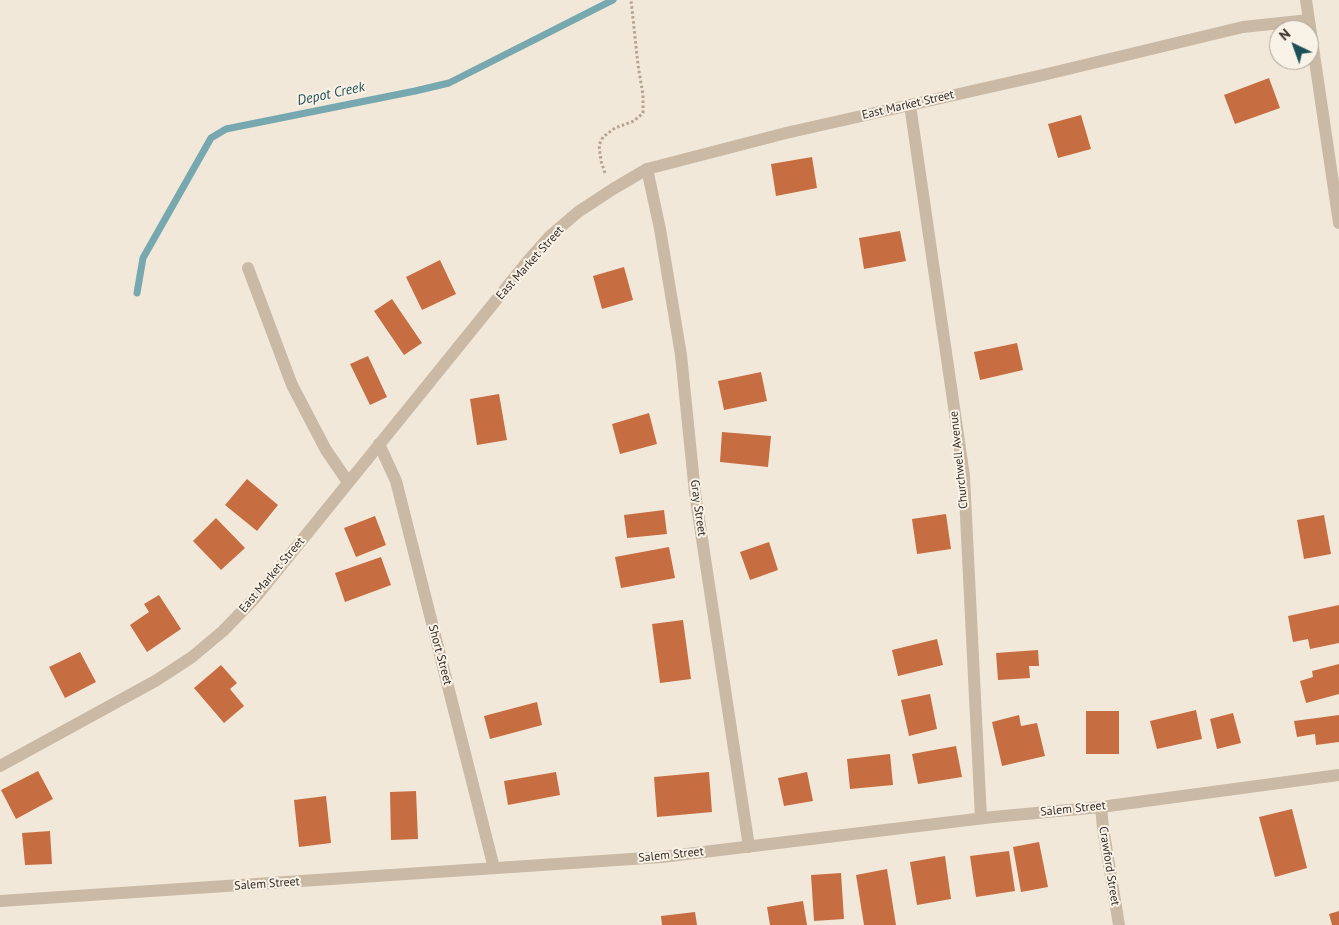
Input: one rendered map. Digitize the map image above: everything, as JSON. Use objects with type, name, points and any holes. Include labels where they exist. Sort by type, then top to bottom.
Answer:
[{"type":"street","points":[[1306,0],[1309,20]]},
{"type":"street","name":"East Market Street","points":[[0,766],[158,680],[192,657],[223,630],[255,598],[550,236],[578,212],[646,169],[786,133],[1243,27],[1269,24]]},
{"type":"street","points":[[1316,70],[1339,222]]},
{"type":"street","name":"Churchwell Avenue","points":[[910,105],[964,476],[981,818]]},
{"type":"street","name":"Gray Street","points":[[646,169],[660,229],[680,355],[695,493],[749,846]]},
{"type":"street","points":[[248,268],[292,384],[326,450],[348,482]]},
{"type":"street","name":"Short Street","points":[[379,444],[396,481],[494,868]]},
{"type":"street","name":"Salem Street","points":[[0,900],[662,857],[981,818],[1101,807],[1339,775]]},
{"type":"street","name":"Crawford Street","points":[[1101,807],[1119,925]]},
{"type":"path","points":[[605,173],[601,162],[599,145],[603,137],[615,128],[634,121],[643,113],[643,95],[631,1]]},
{"type":"building","points":[[1269,78],[1280,108],[1235,124],[1224,95]]},
{"type":"building","points":[[1081,115],[1091,149],[1058,158],[1048,124]]},
{"type":"building","points":[[812,157],[817,188],[776,196],[771,164]]},
{"type":"building","points":[[900,231],[906,261],[864,269],[859,238]]},
{"type":"building","points":[[440,260],[456,294],[422,310],[406,277]]},
{"type":"building","points":[[624,267],[633,300],[602,309],[593,276]]},
{"type":"building","points":[[392,299],[422,343],[404,355],[374,311]]},
{"type":"building","points":[[1017,343],[1023,370],[980,380],[974,352]]},
{"type":"building","points":[[368,356],[387,397],[370,405],[350,364]]},
{"type":"building","points":[[761,372],[767,401],[724,410],[718,381]]},
{"type":"building","points":[[499,394],[507,440],[477,445],[470,399]]},
{"type":"building","points":[[649,413],[657,444],[620,454],[612,424]]},
{"type":"building","points":[[722,432],[771,436],[768,467],[720,462]]},
{"type":"building","points":[[247,479],[278,505],[257,531],[225,505]]},
{"type":"building","points":[[664,510],[667,534],[627,538],[624,515]]},
{"type":"building","points":[[946,514],[951,549],[917,554],[912,519]]},
{"type":"building","points":[[1324,515],[1331,554],[1304,559],[1297,520]]},
{"type":"building","points":[[375,516],[386,545],[356,557],[344,528]]},
{"type":"building","points":[[216,518],[245,548],[221,570],[193,541]]},
{"type":"building","points":[[769,542],[778,570],[750,580],[740,552]]},
{"type":"building","points":[[669,547],[675,578],[621,588],[615,557]]},
{"type":"building","points":[[381,557],[391,585],[345,602],[335,573]]},
{"type":"building","points":[[159,595],[181,629],[147,652],[130,625],[149,612],[144,604]]},
{"type":"building","points":[[1339,605],[1339,643],[1310,649],[1308,639],[1293,642],[1288,616]]},
{"type":"building","points":[[683,620],[691,679],[660,683],[652,624]]},
{"type":"building","points":[[937,639],[943,665],[898,676],[892,650]]},
{"type":"building","points":[[1038,650],[1039,666],[1029,666],[1030,678],[998,680],[996,653]]},
{"type":"building","points":[[80,652],[96,682],[65,698],[49,667]]},
{"type":"building","points":[[1339,664],[1339,694],[1306,703],[1300,681],[1313,677],[1312,671]]},
{"type":"building","points":[[221,665],[237,683],[230,689],[244,706],[224,723],[194,688]]},
{"type":"building","points":[[930,694],[937,729],[909,736],[901,700]]},
{"type":"building","points":[[537,702],[542,725],[490,739],[484,716]]},
{"type":"building","points":[[1196,710],[1202,739],[1157,749],[1150,721]]},
{"type":"building","points":[[1086,711],[1119,711],[1119,754],[1086,754]]},
{"type":"building","points":[[1233,713],[1241,743],[1217,749],[1210,719]]},
{"type":"building","points":[[1019,715],[1021,726],[1037,723],[1045,756],[1002,766],[992,722]]},
{"type":"building","points":[[1339,715],[1339,742],[1316,745],[1315,734],[1297,737],[1294,721]]},
{"type":"building","points":[[956,746],[962,777],[918,784],[912,754]]},
{"type":"building","points":[[890,754],[893,785],[850,789],[847,759]]},
{"type":"building","points":[[38,771],[53,799],[16,819],[1,790]]},
{"type":"building","points":[[556,772],[560,795],[508,805],[504,781]]},
{"type":"building","points":[[709,772],[712,812],[657,817],[654,777]]},
{"type":"building","points":[[807,772],[813,801],[784,806],[778,778]]},
{"type":"building","points":[[416,791],[418,839],[391,840],[390,792]]},
{"type":"building","points":[[326,796],[331,843],[299,847],[294,800]]},
{"type":"building","points":[[1292,809],[1307,868],[1275,877],[1259,817]]},
{"type":"building","points":[[50,831],[52,864],[25,865],[22,833]]},
{"type":"building","points":[[1039,842],[1048,887],[1021,892],[1013,847]]},
{"type":"building","points":[[1009,851],[1015,891],[976,897],[970,856]]},
{"type":"building","points":[[945,856],[951,899],[917,905],[910,862]]},
{"type":"building","points":[[887,869],[896,925],[864,925],[856,875]]},
{"type":"building","points":[[841,873],[844,919],[814,921],[811,875]]},
{"type":"building","points":[[803,901],[807,925],[770,925],[767,907]]},
{"type":"building","points":[[1339,911],[1339,925],[1332,925],[1329,914]]},
{"type":"building","points":[[695,912],[697,925],[662,925],[661,916]]},
{"type":"waterway","name":"Depot Creek","points":[[137,293],[143,258],[211,138],[226,129],[449,83],[613,0]]}]
